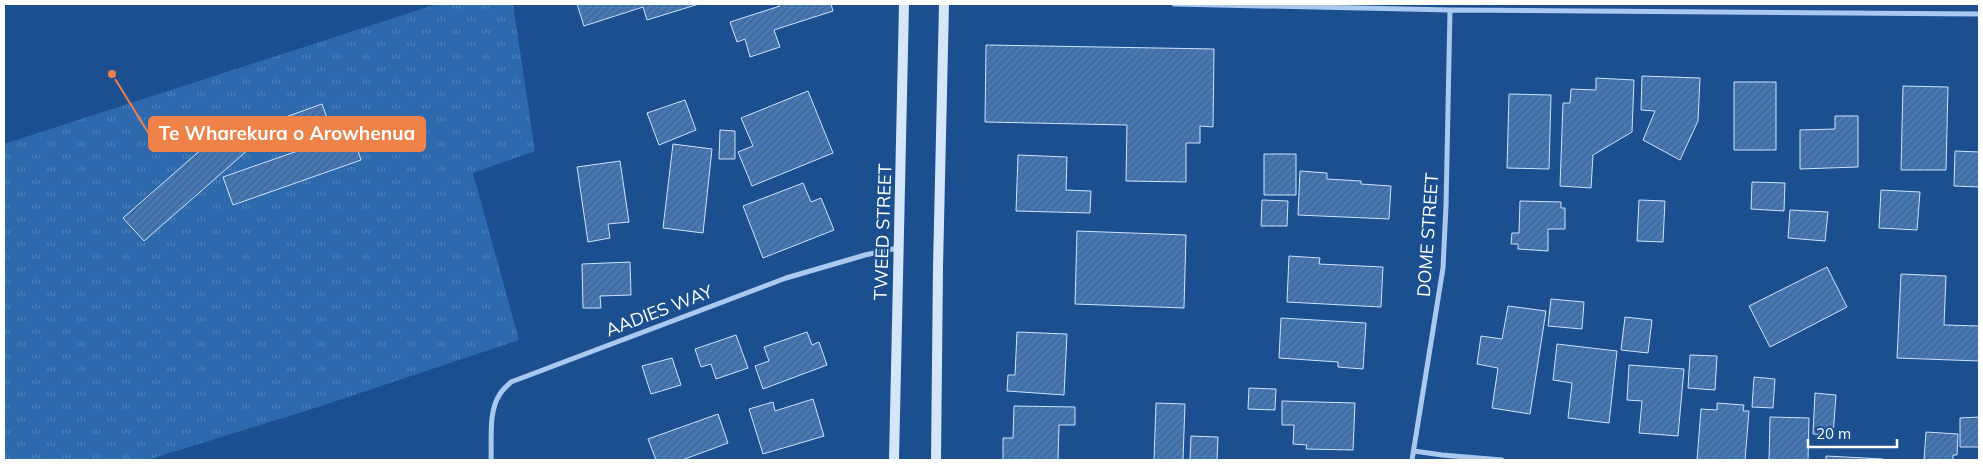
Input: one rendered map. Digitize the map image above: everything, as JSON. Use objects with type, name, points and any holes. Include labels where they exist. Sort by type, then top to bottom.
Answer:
[{"type":"main road","name":"TWEED STREET","points":[[894,460],[904,4]]},
{"type":"main road","points":[[936,460],[944,4]]},
{"type":"street","points":[[1174,4],[1450,10],[1979,14]]},
{"type":"street","name":"DOME STREET","points":[[1412,460],[1443,268],[1450,10]]},
{"type":"street","name":"AADIES WAY","points":[[491,460],[494,405],[500,393],[511,382],[786,278],[898,248]]},
{"type":"street","points":[[1414,450],[1442,455],[1502,460]]},
{"type":"green space","points":[[437,4],[513,4],[535,151],[473,173],[519,340],[315,408],[147,460],[4,460],[4,144]]},
{"type":"building","points":[[577,4],[699,4],[647,20],[643,7],[584,26]]},
{"type":"building","points":[[779,4],[831,4],[833,11],[774,30],[780,47],[750,57],[745,39],[737,42],[730,22],[780,6]]},
{"type":"building","points":[[986,45],[1214,49],[1213,127],[1200,126],[1200,143],[1186,143],[1186,182],[1126,181],[1127,125],[985,122]]},
{"type":"building","points":[[1642,76],[1700,78],[1698,121],[1680,160],[1643,140],[1655,111],[1641,110]]},
{"type":"building","points":[[1596,78],[1634,80],[1632,132],[1593,155],[1591,188],[1560,186],[1563,103],[1570,103],[1571,89],[1596,90]]},
{"type":"building","points":[[1734,82],[1776,82],[1776,150],[1734,150]]},
{"type":"building","points":[[1903,86],[1948,87],[1946,170],[1901,170]]},
{"type":"building","points":[[808,91],[833,153],[752,186],[738,152],[753,146],[741,118]]},
{"type":"building","points":[[1509,94],[1551,95],[1549,169],[1507,168]]},
{"type":"building","points":[[685,100],[696,130],[659,145],[647,113]]},
{"type":"building","points":[[322,104],[330,126],[277,145],[269,123]]},
{"type":"building","points":[[1835,116],[1858,116],[1858,167],[1800,169],[1800,130],[1835,129]]},
{"type":"building","points":[[228,126],[249,149],[144,241],[123,218]]},
{"type":"building","points":[[720,130],[735,131],[735,159],[719,159]]},
{"type":"building","points":[[352,132],[361,160],[233,205],[223,177]]},
{"type":"building","points":[[673,144],[712,149],[703,233],[663,228]]},
{"type":"building","points":[[1955,151],[1979,152],[1979,187],[1954,186]]},
{"type":"building","points":[[1264,154],[1296,154],[1296,195],[1264,195]]},
{"type":"building","points":[[1018,155],[1067,157],[1066,190],[1091,191],[1090,213],[1016,211]]},
{"type":"building","points":[[620,161],[629,222],[608,224],[610,238],[588,242],[577,167]]},
{"type":"building","points":[[1300,171],[1327,173],[1327,179],[1361,181],[1361,184],[1391,186],[1389,219],[1298,215]]},
{"type":"building","points":[[1752,182],[1785,183],[1784,211],[1751,209]]},
{"type":"building","points":[[803,183],[811,202],[821,198],[834,230],[763,258],[743,206]]},
{"type":"building","points":[[1881,190],[1920,192],[1917,230],[1879,228]]},
{"type":"building","points":[[1262,200],[1288,201],[1287,226],[1261,226]]},
{"type":"building","points":[[1639,200],[1665,201],[1663,242],[1637,241]]},
{"type":"building","points":[[1520,201],[1561,202],[1561,208],[1565,208],[1565,229],[1548,229],[1548,251],[1518,249],[1518,244],[1511,244],[1512,233],[1519,233]]},
{"type":"building","points":[[1790,210],[1828,212],[1825,241],[1788,238]]},
{"type":"building","points":[[1077,231],[1186,235],[1184,308],[1075,304]]},
{"type":"building","points":[[1289,256],[1320,258],[1319,264],[1383,267],[1381,307],[1287,302]]},
{"type":"building","points":[[630,262],[631,295],[600,296],[601,308],[583,308],[582,264]]},
{"type":"building","points":[[1827,267],[1847,307],[1770,347],[1749,306]]},
{"type":"building","points":[[1901,274],[1946,276],[1944,325],[1979,326],[1979,361],[1897,358]]},
{"type":"building","points":[[1551,299],[1584,302],[1582,329],[1548,326]]},
{"type":"building","points":[[1508,306],[1546,311],[1530,414],[1492,408],[1498,368],[1477,364],[1481,336],[1502,339]]},
{"type":"building","points":[[1625,317],[1652,320],[1648,353],[1621,350]]},
{"type":"building","points":[[1281,318],[1366,323],[1363,369],[1338,367],[1338,362],[1279,358]]},
{"type":"building","points":[[807,332],[812,345],[819,342],[827,365],[763,389],[755,366],[769,361],[764,347]]},
{"type":"building","points":[[1017,332],[1067,334],[1064,395],[1007,391],[1008,375],[1015,375]]},
{"type":"building","points":[[736,335],[748,368],[716,379],[711,364],[701,367],[695,349]]},
{"type":"building","points":[[1557,344],[1617,351],[1609,423],[1568,418],[1572,383],[1553,380]]},
{"type":"building","points":[[1690,355],[1717,356],[1715,390],[1688,388]]},
{"type":"building","points":[[672,358],[681,385],[651,394],[642,366]]},
{"type":"building","points":[[1629,365],[1684,369],[1678,436],[1639,433],[1642,401],[1627,400]]},
{"type":"building","points":[[1754,377],[1775,379],[1773,408],[1752,407]]},
{"type":"building","points":[[1249,388],[1276,389],[1275,410],[1248,409]]},
{"type":"building","points":[[1815,393],[1836,395],[1833,435],[1813,434]]},
{"type":"building","points":[[813,399],[824,436],[763,454],[749,409],[773,402],[775,411]]},
{"type":"building","points":[[1282,401],[1355,403],[1353,450],[1306,449],[1307,445],[1293,444],[1294,425],[1282,425]]},
{"type":"building","points":[[1156,403],[1185,404],[1183,460],[1154,460]]},
{"type":"building","points":[[1717,403],[1744,405],[1743,411],[1749,411],[1745,460],[1697,460],[1701,409],[1717,410]]},
{"type":"building","points":[[1014,406],[1075,407],[1075,425],[1059,425],[1058,460],[1003,460],[1003,438],[1013,438]]},
{"type":"building","points":[[718,414],[728,443],[682,460],[656,460],[648,439]]},
{"type":"building","points":[[1770,417],[1809,418],[1808,460],[1769,460]]},
{"type":"building","points":[[1979,417],[1979,447],[1960,447],[1960,418]]},
{"type":"building","points":[[1926,432],[1958,434],[1957,455],[1953,455],[1953,460],[1924,460]]},
{"type":"building","points":[[1191,436],[1218,437],[1217,460],[1190,460]]},
{"type":"building","points":[[1826,456],[1883,459],[1883,460],[1826,460]]},
{"type":"place","name":"Te Wharekura o Arowhenua","points":[[112,74]]}]
